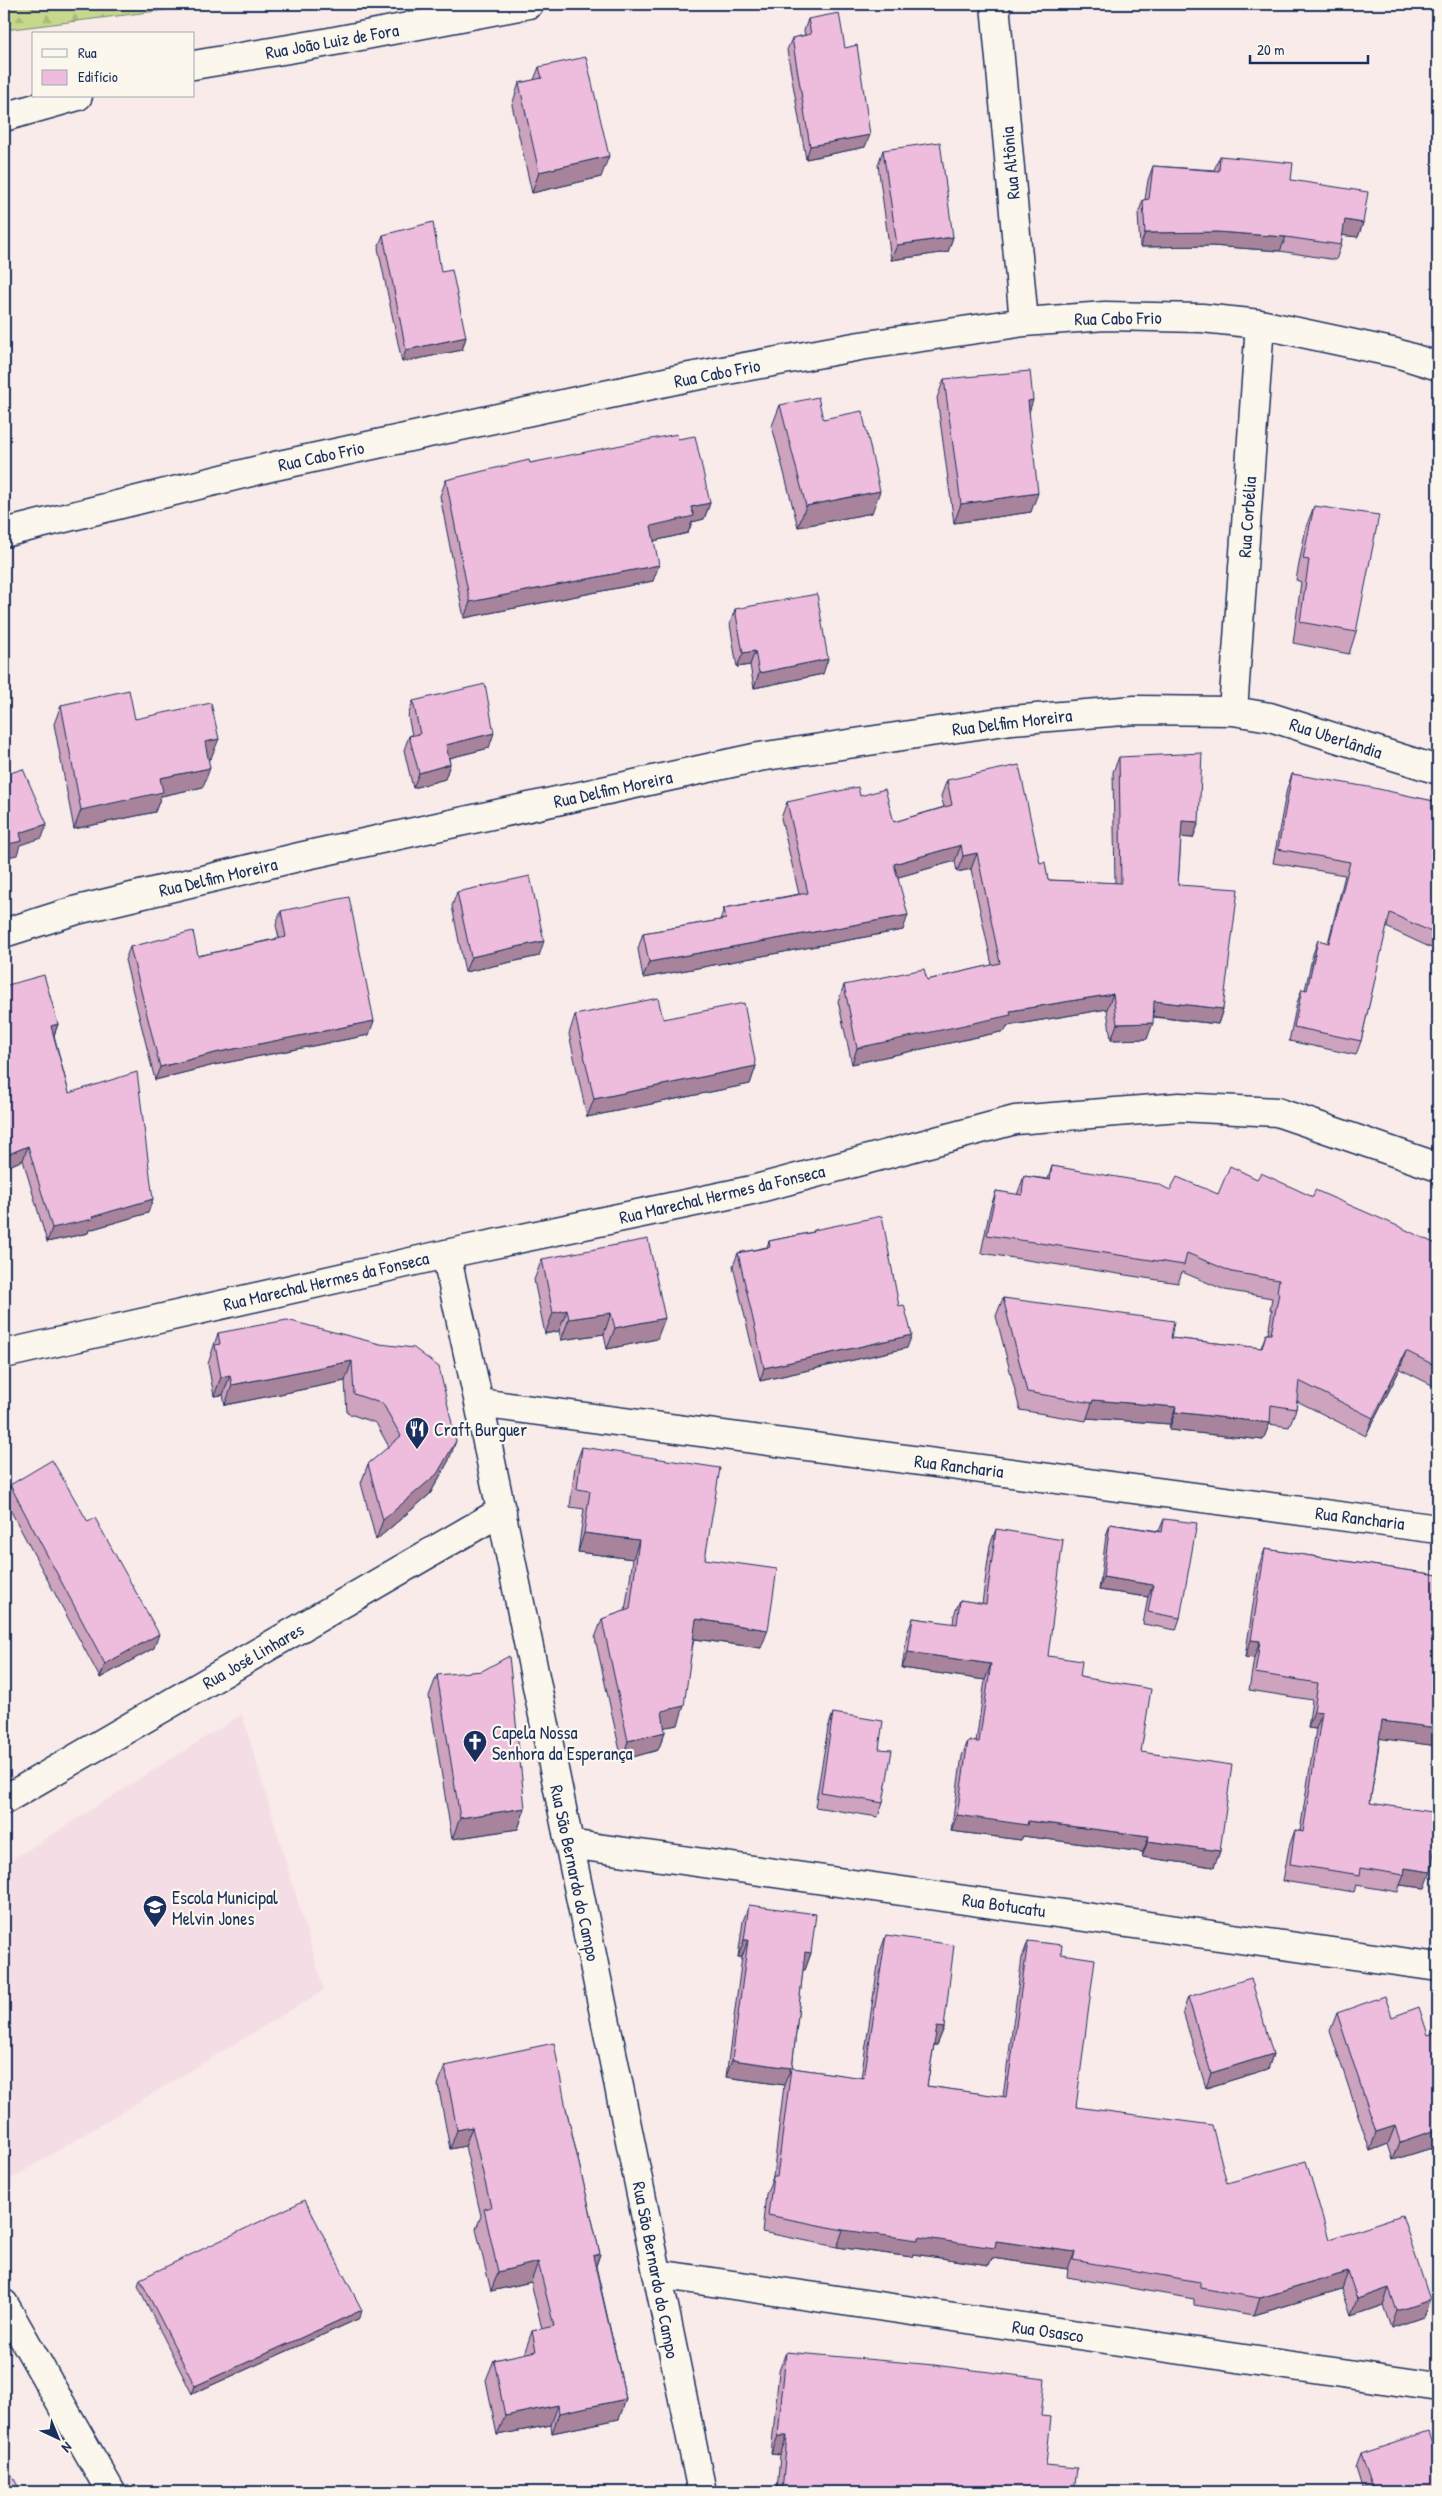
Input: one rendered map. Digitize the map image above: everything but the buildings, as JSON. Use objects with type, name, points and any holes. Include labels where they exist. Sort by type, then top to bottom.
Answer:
[{"type":"street","name":"Rua João Luiz de Fora","points":[[195,65],[324,43],[529,4]]},
{"type":"street","name":"Rua Altônia","points":[[996,4],[1024,322]]},
{"type":"street","points":[[4,117],[71,98]]},
{"type":"street","name":"Rua Cabo Frio","points":[[4,533],[275,466],[684,378],[860,346],[1024,322],[1105,316],[1202,318],[1260,324],[1396,353],[1438,366]]},
{"type":"street","name":"Rua Corbélia","points":[[1233,711],[1260,324]]},
{"type":"street","name":"Rua Delfim Moreira","points":[[4,933],[77,910],[303,856],[759,757],[1012,720],[1134,710],[1233,711]]},
{"type":"street","name":"Rua Uberlândia","points":[[1233,711],[1270,717],[1438,770]]},
{"type":"street","name":"Rua Marechal Hermes da Fonseca","points":[[4,1354],[446,1254],[752,1190],[1024,1120],[1179,1107],[1277,1112],[1438,1167]]},
{"type":"street","name":"Rua São Bernardo do Campo","points":[[446,1254],[502,1511],[702,2492]]},
{"type":"street","name":"Rua Rancharia","points":[[479,1403],[1438,1529]]},
{"type":"street","name":"Rua José Linhares","points":[[4,1800],[502,1511]]},
{"type":"street","name":"Rua Botucatu","points":[[569,1844],[1438,1966]]},
{"type":"street","name":"Rua Osasco","points":[[657,2274],[1438,2388]]},
{"type":"street","points":[[4,2304],[111,2492]]},
{"type":"shaded area","name":"Escola Municipal Melvin Jones","points":[[242,1714],[324,1990],[4,2183],[4,1865]]},
{"type":"green space","points":[[4,4],[214,4],[4,30]]},
{"type":"place","name":"Craft Burguer","points":[[417,1450]]},
{"type":"place","name":"Capela Nossa Senhora da Esperança","points":[[475,1763]]},
{"type":"place","name":"Escola Municipal Melvin Jones","points":[[155,1928]]}]
